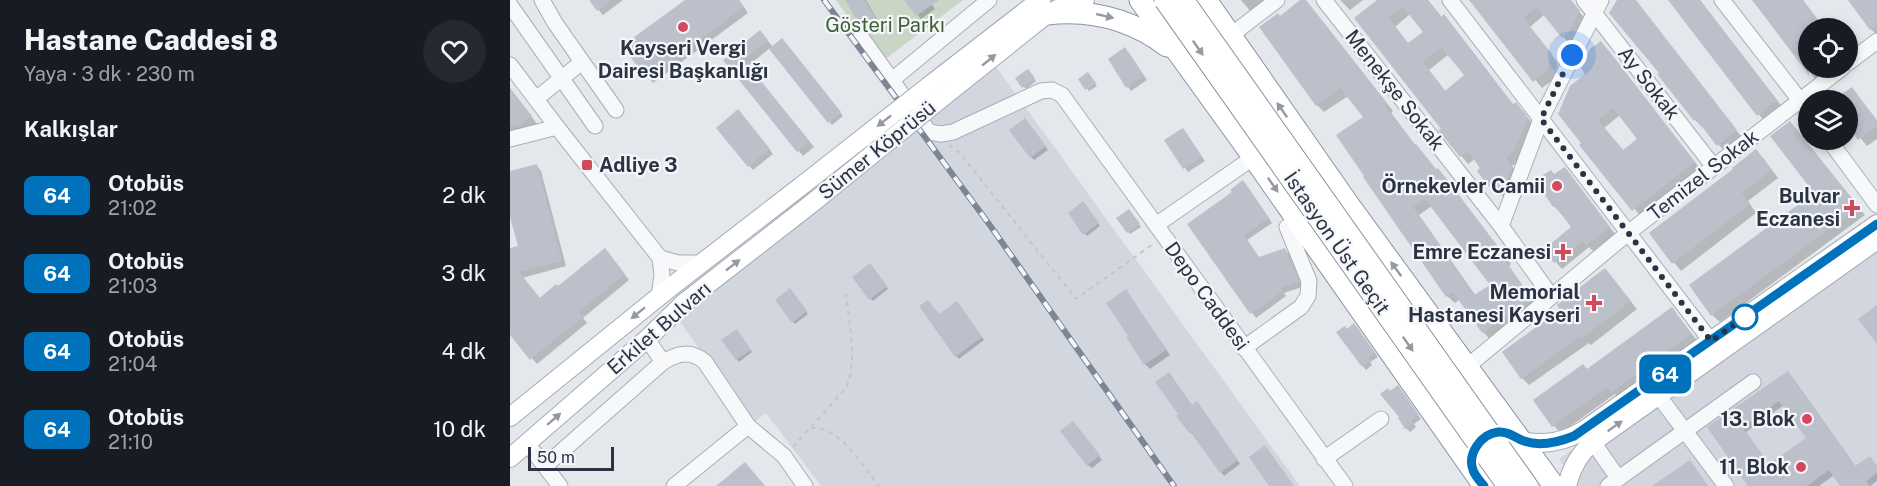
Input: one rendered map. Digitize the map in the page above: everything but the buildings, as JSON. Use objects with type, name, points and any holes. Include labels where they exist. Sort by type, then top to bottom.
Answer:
[{"type":"highway","points":[[1140,0],[1444,428],[1477,481]]},
{"type":"highway","name":"İstasyon Üst Geçit","points":[[1165,0],[1508,486]]},
{"type":"highway","name":"İstasyon Üst Geçit","points":[[1183,0],[1527,486]]},
{"type":"highway","points":[[1206,0],[1349,205],[1554,486]]},
{"type":"highway","points":[[1043,7],[1110,17],[1125,22],[1166,45],[1189,67]]},
{"type":"highway","points":[[1444,428],[1460,436],[1473,433],[1478,429],[1486,420],[1490,408],[1485,390]]},
{"type":"highway","points":[[1477,481],[1472,458],[1481,440],[1486,436],[1505,432],[1522,441]]},
{"type":"main road","points":[[937,91],[1043,7],[1060,8],[1085,0]]},
{"type":"main road","name":"Sümer Köprüsü","points":[[800,187],[937,91]]},
{"type":"main road","name":"Sümer Köprüsü","points":[[811,204],[937,91]]},
{"type":"main road","name":"Erkilet Bulvarı","points":[[510,417],[800,187]]},
{"type":"main road","name":"Erkilet Bulvarı","points":[[510,458],[647,339],[685,302],[811,204]]},
{"type":"main road","points":[[1522,441],[1552,443],[1574,436],[1877,224]]},
{"type":"main road","points":[[1567,486],[1574,465],[1593,442],[1877,240]]},
{"type":"street","points":[[542,0],[555,23],[616,110]]},
{"type":"street","points":[[892,80],[988,0]]},
{"type":"street","points":[[1230,36],[1277,0]]},
{"type":"street","name":"Menekşe Sokak","points":[[1324,0],[1501,226],[1551,296]]},
{"type":"street","points":[[1450,0],[1711,341]]},
{"type":"street","name":"Ay Sokak","points":[[1584,0],[1597,6],[1714,166]]},
{"type":"street","points":[[1722,0],[1798,97]]},
{"type":"street","points":[[510,5],[595,126]]},
{"type":"street","points":[[1501,226],[1541,119],[1597,6]]},
{"type":"street","points":[[861,37],[929,132]]},
{"type":"street","points":[[1858,55],[1877,41]]},
{"type":"street","points":[[536,99],[582,62]]},
{"type":"street","points":[[510,65],[660,258],[662,275],[659,297]]},
{"type":"street","name":"Temizel Sokak","points":[[1821,90],[1832,78]]},
{"type":"street","name":"Depo Caddesi","points":[[929,132],[941,134],[953,132],[1041,91],[1057,92],[1070,104],[1345,486]]},
{"type":"street","name":"Temizel Sokak","points":[[1468,366],[1628,233],[1714,166],[1798,111]]},
{"type":"street","points":[[510,139],[557,127]]},
{"type":"street","points":[[1836,150],[1877,205]]},
{"type":"street","points":[[1160,230],[1254,158]]},
{"type":"street","points":[[1244,348],[1301,307],[1308,296],[1309,281],[1287,227]]},
{"type":"street","points":[[660,258],[678,263],[702,263]]},
{"type":"street","points":[[647,339],[663,362]]},
{"type":"street","points":[[545,466],[663,362],[687,353],[700,358],[709,368],[747,426],[784,456],[805,486]]},
{"type":"street","points":[[1593,442],[1613,482],[1753,382]]},
{"type":"street","points":[[1658,395],[1726,486]]},
{"type":"street","points":[[1324,459],[1381,419]]},
{"type":"street","points":[[674,486],[747,426]]},
{"type":"street","points":[[527,443],[560,486]]},
{"type":"path","points":[[929,132],[959,152],[1076,299],[1160,230]]},
{"type":"path","points":[[784,456],[846,388],[852,364],[846,294]]},
{"type":"path","points":[[811,428],[824,429],[836,435],[879,486]]},
{"type":"shaded area","points":[[986,53],[1300,486],[821,486],[766,413],[752,424],[669,306]]},
{"type":"shaded area","points":[[1877,232],[1877,486],[1577,486],[1559,459]]},
{"type":"green space","name":"Gösteri Parkı","points":[[836,0],[963,0],[880,63]]},
{"type":"railway","points":[[824,0],[989,224],[1174,486]]},
{"type":"bus line","name":"64","points":[[1484,486],[1473,471],[1472,458],[1477,446],[1486,436],[1505,432],[1522,441],[1542,444],[1574,436],[1877,224]]},
{"type":"place","name":"Kayseri Vergi Dairesi Başkanlığı","points":[[683,27]]},
{"type":"place","name":"Adliye 3","points":[[587,165]]},
{"type":"place","name":"Örnekevler Camii","points":[[1557,186]]},
{"type":"place","name":"Bulvar Eczanesi","points":[[1852,208]]},
{"type":"place","name":"Emre Eczanesi","points":[[1563,252]]},
{"type":"place","name":"Memorial Hastanesi Kayseri","points":[[1594,303]]},
{"type":"place","name":"13. Blok","points":[[1807,419]]},
{"type":"place","name":"11. Blok","points":[[1801,467]]},
{"type":"route","points":[[1572,55],[1541,119],[1711,341],[1745,317]]}]
